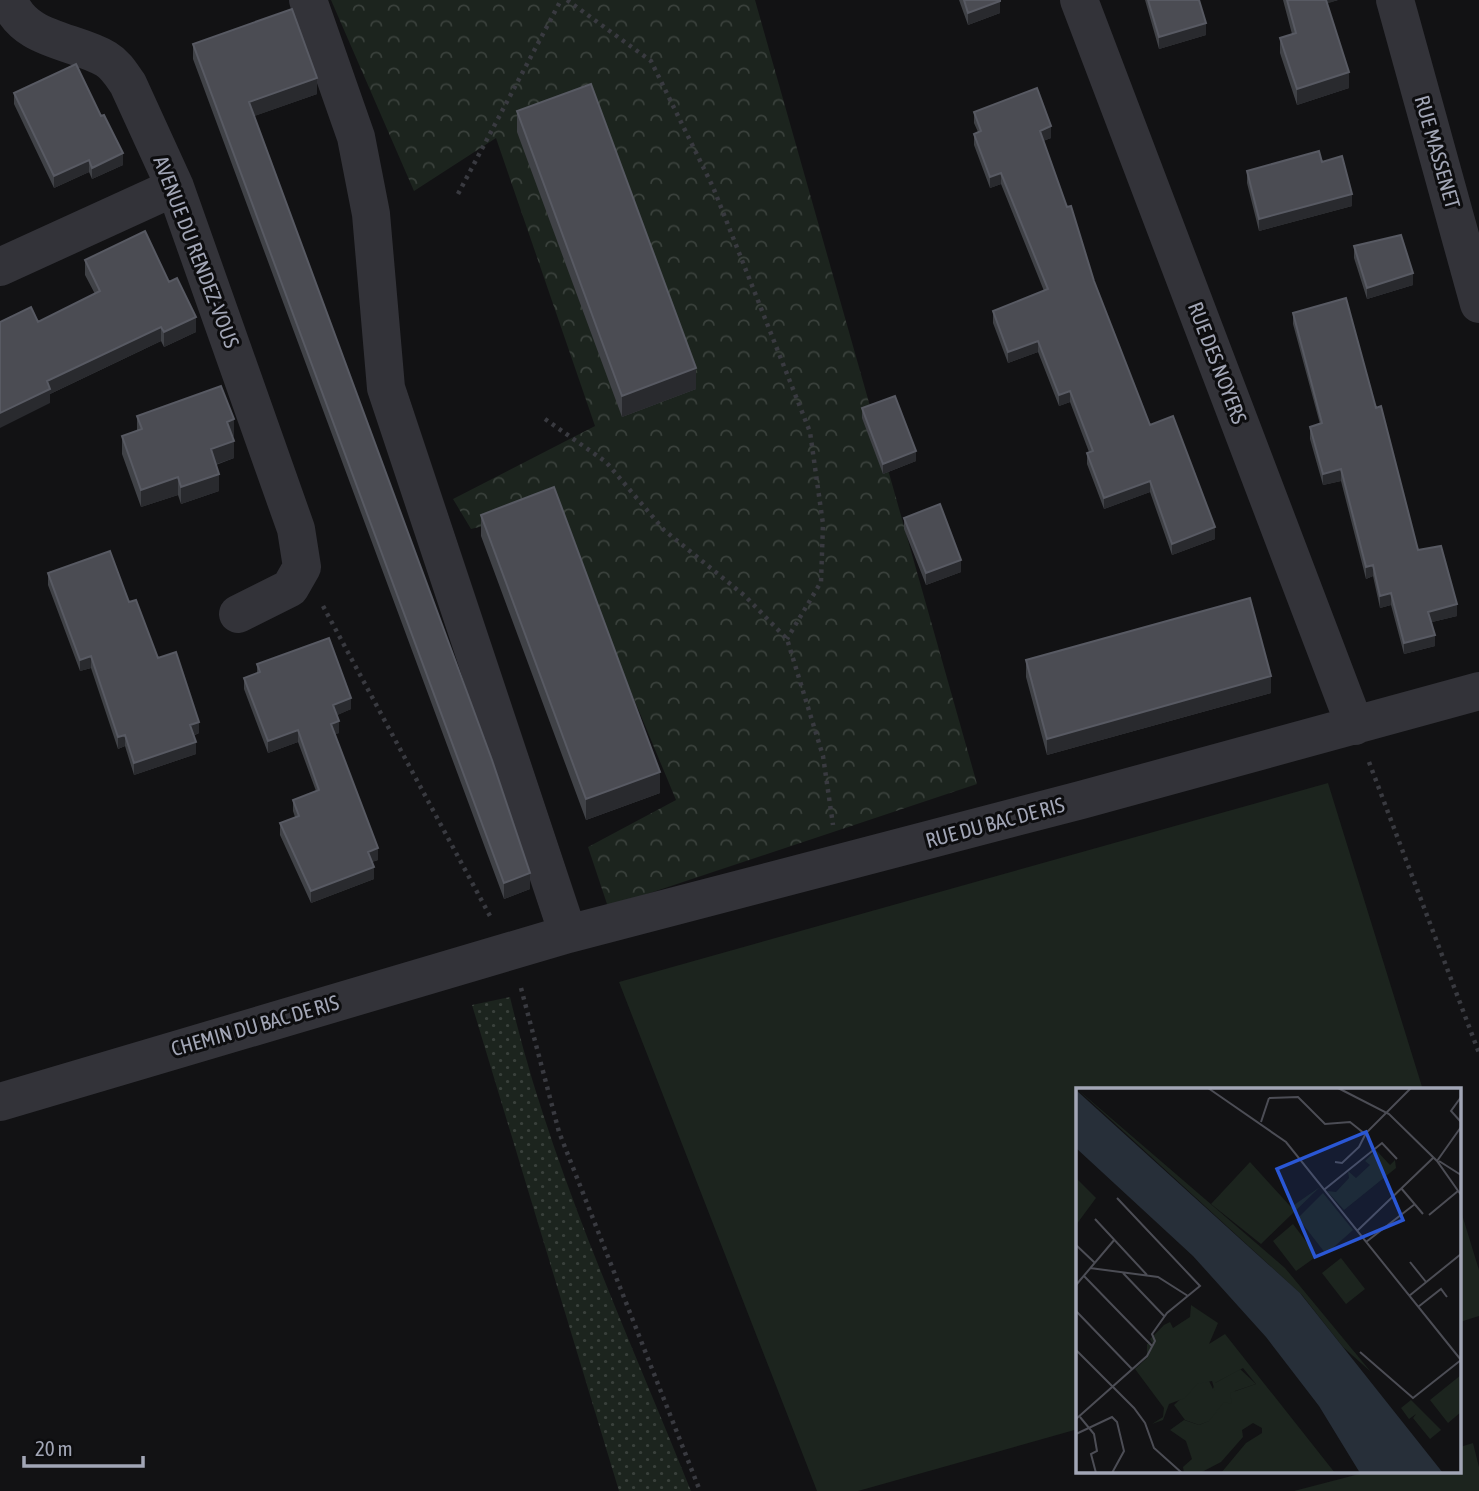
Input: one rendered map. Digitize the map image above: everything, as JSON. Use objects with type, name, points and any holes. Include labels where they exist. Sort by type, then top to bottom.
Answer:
[{"type":"street","points":[[309,0],[356,137],[371,214],[386,388],[568,934]]},
{"type":"street","name":"RUE DES NOYERS","points":[[1079,0],[1355,726]]},
{"type":"street","name":"RUE MASSENET","points":[[1395,0],[1479,304]]},
{"type":"street","name":"AVENUE DU RENDEZ-VOUS","points":[[11,21],[105,58],[128,83],[175,187],[296,528],[302,567]]},
{"type":"street","points":[[0,267],[175,187]]},
{"type":"street","points":[[238,614],[290,587],[302,567]]},
{"type":"street","name":"RUE DU BAC DE RIS","points":[[509,951],[1479,691]]},
{"type":"street","name":"CHEMIN DU BAC DE RIS","points":[[0,1102],[509,951]]},
{"type":"path","points":[[458,194],[561,0]]},
{"type":"path","points":[[567,0],[651,61],[713,187],[810,432],[823,524],[821,582],[788,639]]},
{"type":"path","points":[[545,419],[606,462],[664,530],[745,596],[788,639],[823,755],[838,864]]},
{"type":"path","points":[[302,567],[509,951],[559,1132],[700,1491]]},
{"type":"path","points":[[1355,726],[1479,1053]]},
{"type":"green space","points":[[331,0],[755,0],[977,784],[608,907],[588,847],[676,800],[555,509],[471,529],[453,499],[595,426],[496,138],[414,191]]},
{"type":"green space","points":[[1328,783],[1422,1088],[1076,1088],[1076,1430],[858,1491],[817,1491],[619,982]]},
{"type":"green space","points":[[510,997],[546,1123],[568,1185],[691,1491],[619,1491],[472,1005]]},
{"type":"green space","points":[[1462,1215],[1479,1270],[1479,1316],[1462,1321]]},
{"type":"green space","points":[[1473,1443],[1479,1467],[1479,1491],[1294,1491],[1359,1474],[1462,1474],[1462,1446]]},
{"type":"building","points":[[964,0],[1000,0],[1000,1],[968,13]]},
{"type":"building","points":[[1148,0],[1199,0],[1206,23],[1159,37]]},
{"type":"building","points":[[1287,0],[1326,0],[1349,72],[1297,89],[1280,38],[1296,33]]},
{"type":"building","points":[[292,9],[317,78],[249,102],[492,760],[530,873],[504,883],[193,44]]},
{"type":"building","points":[[76,64],[101,116],[104,115],[123,153],[92,168],[89,160],[54,176],[14,93]]},
{"type":"building","points":[[591,84],[696,368],[622,396],[517,111]]},
{"type":"building","points":[[1037,88],[1051,126],[1040,131],[1067,207],[1071,206],[1094,281],[1150,425],[1173,416],[1215,527],[1172,544],[1150,481],[1104,498],[1087,453],[1093,451],[1070,391],[1059,395],[1038,341],[1008,352],[993,311],[1048,289],[1001,173],[990,177],[974,134],[981,131],[974,112]]},
{"type":"building","points":[[1319,151],[1322,162],[1342,156],[1352,194],[1259,219],[1247,171]]},
{"type":"building","points":[[145,231],[169,282],[177,278],[196,317],[164,332],[161,327],[47,381],[50,389],[0,413],[0,322],[31,307],[38,322],[100,291],[85,260]]},
{"type":"building","points":[[1401,235],[1413,273],[1367,288],[1354,246]]},
{"type":"building","points":[[1346,298],[1376,408],[1381,406],[1418,550],[1441,546],[1457,604],[1428,612],[1435,635],[1404,643],[1391,593],[1380,596],[1373,565],[1366,567],[1341,469],[1323,474],[1310,427],[1322,423],[1293,313]]},
{"type":"building","points":[[221,386],[234,419],[227,422],[234,441],[211,449],[219,474],[181,487],[178,477],[141,490],[122,436],[142,429],[137,416]]},
{"type":"building","points":[[895,396],[916,451],[883,464],[862,408]]},
{"type":"building","points":[[554,487],[660,772],[586,799],[481,515]]},
{"type":"building","points":[[940,504],[961,560],[926,573],[904,518]]},
{"type":"building","points":[[110,551],[129,602],[136,600],[158,658],[176,652],[199,722],[190,725],[196,742],[134,763],[125,735],[118,737],[91,656],[80,660],[48,573]]},
{"type":"building","points":[[1250,598],[1271,676],[1047,739],[1026,660]]},
{"type":"building","points":[[329,638],[351,698],[333,705],[339,721],[331,724],[378,848],[368,852],[374,867],[311,891],[280,823],[299,816],[293,800],[319,790],[298,730],[268,741],[244,678],[260,672],[257,664]]}]
